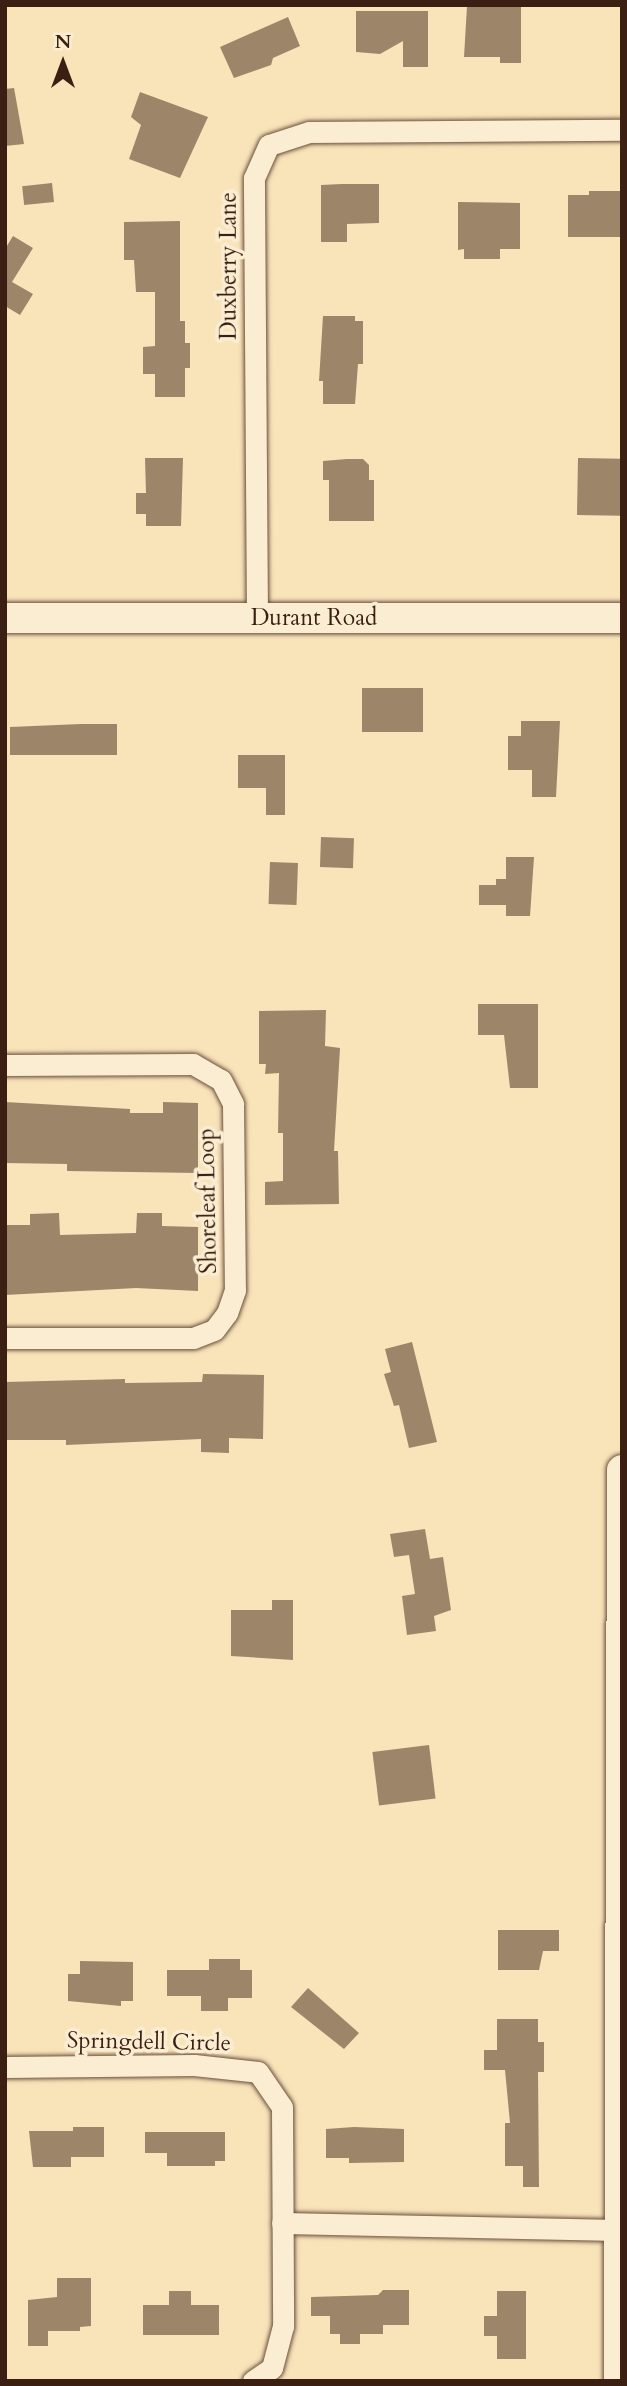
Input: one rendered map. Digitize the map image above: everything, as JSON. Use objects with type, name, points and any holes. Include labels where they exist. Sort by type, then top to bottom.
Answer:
[{"type":"street","name":"Duxberry Lane","points":[[257,618],[254,178],[269,145],[309,132],[622,130]]},
{"type":"street","name":"Durant Road","points":[[5,618],[622,618]]},
{"type":"street","name":"Shoreleaf Loop","points":[[5,1065],[193,1064],[222,1080],[233,1104],[235,1290],[227,1313],[214,1329],[193,1338],[5,1338]]},
{"type":"street","points":[[618,2381],[622,1470]]},
{"type":"street","name":"Springdell Circle","points":[[5,2067],[194,2065],[258,2072],[282,2107],[283,2326],[272,2368],[253,2381]]},
{"type":"street","points":[[282,2224],[619,2230]]},
{"type":"building","points":[[521,5],[521,63],[500,63],[500,57],[464,57],[467,6]]},
{"type":"building","points":[[356,11],[428,11],[428,67],[403,67],[403,41],[380,54],[356,52]]},
{"type":"building","points":[[288,17],[300,46],[273,58],[271,65],[234,78],[220,47]]},
{"type":"building","points":[[14,88],[24,144],[5,146],[5,89]]},
{"type":"building","points":[[140,92],[208,117],[180,178],[129,159],[141,125],[131,117]]},
{"type":"building","points":[[52,183],[54,202],[24,205],[22,186]]},
{"type":"building","points":[[379,184],[379,223],[347,224],[347,242],[321,242],[321,185]]},
{"type":"building","points":[[589,191],[622,191],[622,237],[568,237],[568,195],[589,195]]},
{"type":"building","points":[[458,202],[520,203],[520,249],[500,249],[500,259],[464,259],[464,249],[458,250]]},
{"type":"building","points":[[180,221],[180,321],[185,321],[185,343],[190,343],[190,368],[185,368],[185,397],[155,397],[155,374],[143,374],[143,347],[155,346],[155,292],[136,292],[134,260],[124,260],[124,222]]},
{"type":"building","points":[[13,236],[33,248],[12,282],[33,294],[20,315],[5,306],[5,249]]},
{"type":"building","points":[[323,316],[355,316],[355,321],[363,321],[363,364],[358,364],[355,404],[323,404],[323,381],[319,381]]},
{"type":"building","points":[[145,458],[183,458],[181,526],[146,526],[146,514],[136,514],[136,493],[146,493]]},
{"type":"building","points":[[578,458],[622,459],[621,516],[577,515]]},
{"type":"building","points":[[363,459],[369,465],[369,480],[374,480],[374,521],[329,521],[329,480],[323,480],[323,461]]},
{"type":"building","points":[[362,688],[423,688],[423,732],[362,732]]},
{"type":"building","points":[[521,721],[560,721],[556,797],[532,797],[532,770],[508,770],[508,736],[521,736]]},
{"type":"building","points":[[117,724],[117,755],[10,755],[10,727]]},
{"type":"building","points":[[238,755],[285,755],[285,815],[266,815],[266,788],[238,788]]},
{"type":"building","points":[[321,837],[354,838],[353,868],[320,867]]},
{"type":"building","points":[[506,857],[534,857],[530,916],[506,916],[506,905],[479,905],[479,885],[496,885],[496,879],[506,879]]},
{"type":"building","points":[[270,862],[298,863],[297,905],[269,904]]},
{"type":"building","points":[[478,1004],[538,1004],[538,1088],[510,1088],[504,1035],[478,1035]]},
{"type":"building","points":[[326,1010],[325,1046],[340,1048],[334,1151],[338,1151],[339,1204],[265,1205],[265,1182],[283,1181],[283,1133],[278,1133],[279,1073],[265,1074],[266,1064],[259,1064],[259,1011]]},
{"type":"building","points":[[5,1102],[130,1109],[130,1113],[163,1113],[163,1102],[198,1103],[198,1173],[67,1171],[67,1164],[5,1163]]},
{"type":"building","points":[[59,1213],[60,1235],[136,1233],[137,1213],[162,1213],[162,1226],[198,1227],[198,1291],[136,1288],[5,1295],[5,1225],[30,1225],[30,1214]]},
{"type":"building","points":[[412,1342],[437,1442],[409,1448],[399,1405],[394,1406],[384,1374],[391,1372],[385,1349]]},
{"type":"building","points":[[203,1374],[264,1375],[263,1439],[229,1438],[229,1453],[201,1452],[201,1439],[66,1445],[66,1440],[5,1440],[5,1382],[125,1379],[125,1383],[202,1382]]},
{"type":"building","points":[[425,1529],[430,1559],[443,1557],[451,1610],[434,1616],[436,1631],[407,1635],[402,1596],[415,1594],[409,1555],[394,1557],[390,1534]]},
{"type":"building","points":[[272,1600],[293,1600],[293,1660],[231,1656],[231,1610],[272,1610]]},
{"type":"building","points":[[429,1745],[436,1799],[379,1806],[372,1752]]},
{"type":"building","points":[[498,1930],[559,1930],[559,1951],[543,1951],[539,1970],[498,1970]]},
{"type":"building","points":[[209,1959],[240,1959],[240,1970],[252,1970],[252,1998],[228,1998],[228,2011],[201,2011],[201,1996],[167,1996],[167,1970],[209,1970]]},
{"type":"building","points":[[80,1961],[133,1962],[133,2001],[121,2001],[121,2006],[68,2001],[68,1974],[80,1974]]},
{"type":"building","points":[[308,1988],[359,2033],[344,2049],[291,2007]]},
{"type":"building","points":[[497,2019],[538,2019],[538,2042],[544,2042],[544,2072],[538,2072],[539,2187],[523,2187],[523,2166],[505,2166],[505,2123],[510,2123],[505,2070],[484,2070],[484,2050],[497,2050]]},
{"type":"building","points":[[73,2127],[104,2127],[104,2157],[71,2157],[71,2167],[33,2167],[29,2131],[73,2131]]},
{"type":"building","points":[[326,2129],[404,2129],[404,2162],[349,2163],[349,2158],[326,2158]]},
{"type":"building","points":[[145,2132],[225,2132],[225,2161],[215,2161],[215,2166],[167,2166],[167,2153],[145,2153]]},
{"type":"building","points":[[57,2278],[91,2278],[91,2326],[80,2327],[80,2331],[48,2331],[48,2346],[28,2346],[28,2300],[57,2297]]},
{"type":"building","points":[[383,2290],[409,2290],[409,2325],[383,2325],[383,2334],[360,2334],[360,2344],[340,2344],[340,2334],[330,2334],[330,2316],[311,2316],[311,2297],[378,2295]]},
{"type":"building","points":[[169,2291],[191,2291],[191,2305],[219,2305],[219,2335],[143,2335],[143,2305],[169,2305]]},
{"type":"building","points":[[497,2291],[526,2291],[526,2359],[497,2359],[497,2336],[484,2336],[484,2316],[497,2316]]}]
